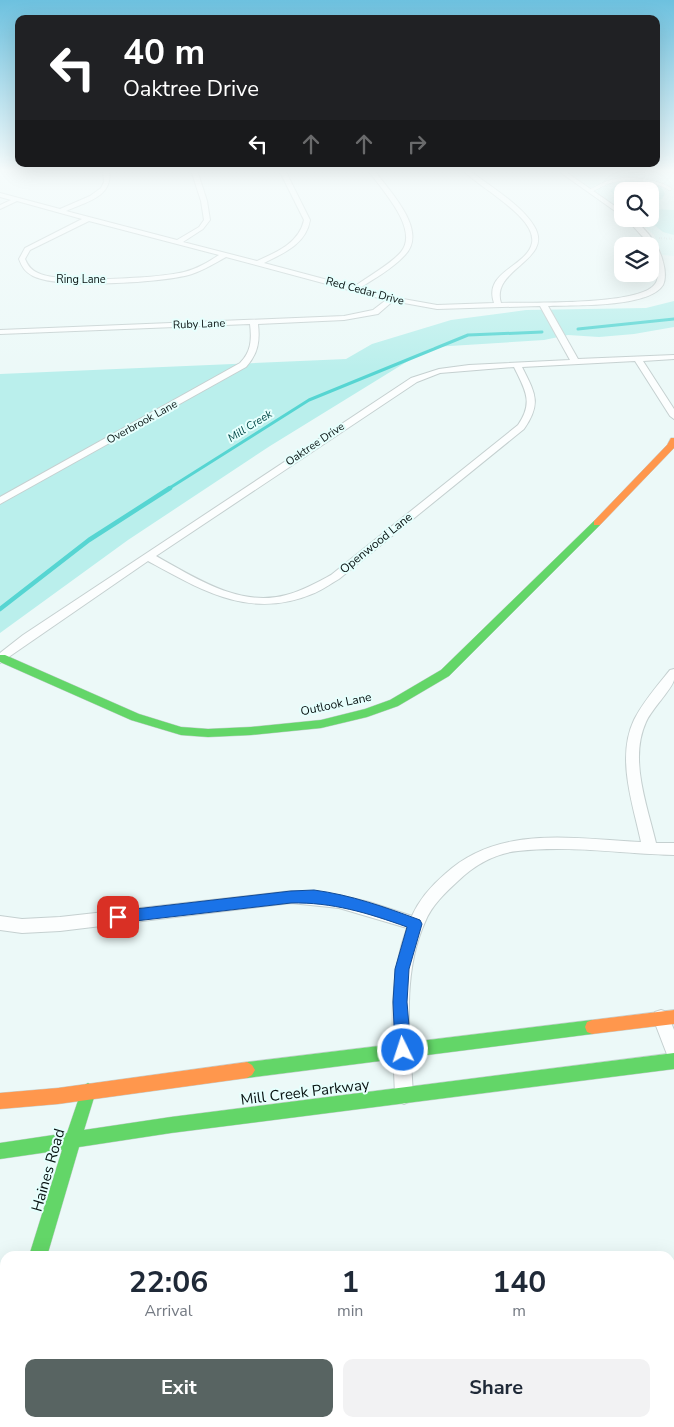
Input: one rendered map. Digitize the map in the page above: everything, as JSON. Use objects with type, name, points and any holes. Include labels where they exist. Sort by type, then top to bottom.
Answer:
[{"type":"street","name":"Ring Lane","points":[[52,237],[27,249],[22,259],[24,267],[34,274],[65,280],[158,278],[194,272],[225,254]]},
{"type":"street","name":"Red Cedar Drive","points":[[158,237],[355,289],[437,307],[620,301],[639,297],[660,284],[662,273],[648,237]]},
{"type":"street","points":[[178,242],[187,237]]},
{"type":"street","points":[[259,264],[300,237]]},
{"type":"street","points":[[355,289],[401,256],[407,250],[411,237]]},
{"type":"street","points":[[498,306],[495,296],[498,283],[530,253],[535,237]]},
{"type":"street","name":"Ruby Lane","points":[[0,332],[357,317],[375,312],[392,298]]},
{"type":"street","points":[[543,304],[575,362]]},
{"type":"street","name":"Overbrook Lane","points":[[0,501],[234,372],[248,360],[255,350],[254,322]]},
{"type":"street","name":"Oaktree Drive","points":[[0,659],[148,556],[414,380],[449,369],[517,364],[674,358]]},
{"type":"street","points":[[638,359],[674,416]]},
{"type":"street","name":"Openwood Lane","points":[[148,556],[200,584],[236,599],[251,601],[282,600],[316,589],[335,576],[520,427],[533,408],[533,400],[517,364]]},
{"type":"street","name":"Outlook Lane","points":[[0,659],[135,717],[181,731],[208,733],[251,731],[321,724],[367,713],[394,703],[445,673],[595,525],[671,446],[674,440]]},
{"type":"street","points":[[650,849],[633,769],[634,746],[641,720],[674,673]]},
{"type":"street","points":[[404,1095],[400,1002],[402,969],[415,924],[428,900],[445,880],[466,864],[493,852],[516,845],[548,843],[674,849]]},
{"type":"street","points":[[0,923],[22,926],[60,924],[291,897],[314,896],[373,908],[415,924]]},
{"type":"street","points":[[0,1101],[667,1018],[674,1051]]},
{"type":"street","name":"Mill Creek Parkway","points":[[0,1151],[171,1124],[674,1061]]},
{"type":"street","name":"Haines Road","points":[[39,1251],[88,1091]]},
{"type":"shaded area","points":[[655,237],[674,237],[674,256],[662,255],[659,248],[659,237]]},
{"type":"shaded area","points":[[674,301],[674,327],[634,334],[599,337],[568,335],[544,340],[434,347],[421,353],[270,446],[128,540],[0,633],[0,374],[346,359],[372,344],[451,320],[526,310],[646,308]]},
{"type":"waterway","name":"Mill Creek","points":[[578,329],[674,319]]},
{"type":"waterway","name":"Mill Creek","points":[[168,489],[309,400],[468,335],[542,332]]},
{"type":"waterway","name":"Mill Creek","points":[[0,609],[89,540],[170,488]]},
{"type":"traffic: fast","points":[[1,658],[135,717],[181,731],[208,733],[251,731],[321,724],[367,713],[394,703],[445,673],[597,523]]},
{"type":"traffic: fast","points":[[247,1070],[592,1027]]},
{"type":"traffic: fast","points":[[0,1151],[171,1125],[674,1061]]},
{"type":"traffic: fast","points":[[40,1251],[88,1091]]},
{"type":"traffic: slow","points":[[597,523],[671,446],[674,440]]},
{"type":"traffic: slow","points":[[592,1027],[674,1017]]},
{"type":"traffic: slow","points":[[0,1101],[58,1096],[247,1070]]},
{"type":"route","points":[[118,917],[314,896],[373,908],[415,924],[402,969],[400,1002],[403,1050]]}]
